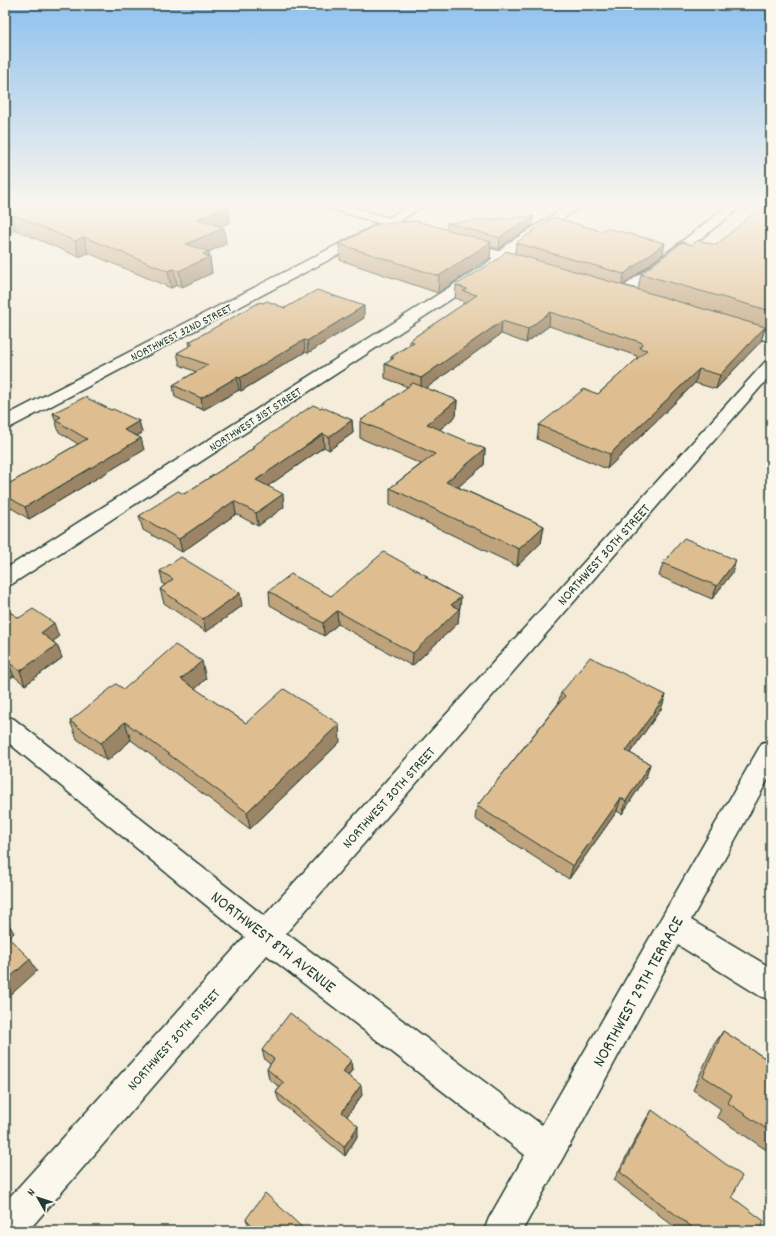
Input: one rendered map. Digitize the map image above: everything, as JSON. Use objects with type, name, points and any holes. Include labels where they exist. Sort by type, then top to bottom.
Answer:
[{"type":"street","name":"NORTHWEST 32ND STREET","points":[[8,419],[313,263]]},
{"type":"street","name":"NORTHWEST 31ST STREET","points":[[5,579],[491,268],[496,263]]},
{"type":"street","points":[[523,263],[540,268]]},
{"type":"street","points":[[624,293],[663,263]]},
{"type":"street","points":[[609,288],[639,297]]},
{"type":"street","points":[[720,321],[771,337]]},
{"type":"street","name":"NORTHWEST 30TH STREET","points":[[5,1229],[771,365]]},
{"type":"street","name":"NORTHWEST 8TH AVENUE","points":[[5,726],[266,935],[548,1151]]},
{"type":"street","name":"NORTHWEST 29TH TERRACE","points":[[502,1231],[771,750]]},
{"type":"street","points":[[673,926],[771,985]]},
{"type":"building","points":[[147,263],[197,263],[179,271],[174,269],[168,271]]},
{"type":"building","points":[[397,263],[459,263],[439,276]]},
{"type":"building","points":[[492,263],[546,263],[765,327],[720,375],[699,369],[610,454],[539,425],[584,389],[598,394],[647,350],[639,348],[643,343],[550,312],[528,329],[502,321],[421,378],[385,364],[394,358],[391,357],[414,342],[410,340],[477,295],[463,291],[467,289],[456,285]]},
{"type":"building","points":[[585,263],[639,263],[624,274]]},
{"type":"building","points":[[656,263],[771,263],[771,311],[641,274]]},
{"type":"building","points":[[317,290],[364,306],[307,341],[304,340],[240,378],[237,377],[201,398],[173,385],[208,365],[177,353],[193,344],[189,342],[260,302],[263,303],[267,301],[285,308]]},
{"type":"building","points":[[413,383],[457,400],[427,424],[485,449],[446,482],[544,526],[519,549],[390,488],[435,454],[360,421]]},
{"type":"building","points":[[85,397],[111,410],[113,409],[139,421],[124,430],[141,438],[25,507],[5,495],[5,486],[87,439],[55,420],[61,417],[53,413]]},
{"type":"building","points":[[313,405],[320,408],[322,407],[352,420],[329,437],[323,434],[256,480],[283,494],[256,513],[234,501],[179,539],[139,516],[178,491],[184,494],[243,456],[255,447],[253,446]]},
{"type":"building","points":[[684,538],[736,560],[717,586],[663,563]]},
{"type":"building","points":[[384,552],[461,597],[451,605],[459,609],[413,653],[337,611],[323,623],[269,591],[291,574],[331,596]]},
{"type":"building","points":[[181,557],[240,593],[203,619],[160,589],[173,579],[160,571]]},
{"type":"building","points":[[5,609],[19,618],[33,609],[54,623],[41,633],[57,645],[20,671],[8,662],[5,664]]},
{"type":"building","points":[[175,645],[202,661],[181,679],[246,723],[284,689],[339,724],[247,812],[125,722],[101,743],[70,721],[116,684],[124,689]]},
{"type":"building","points":[[590,657],[666,695],[626,751],[650,764],[626,801],[621,798],[573,866],[477,806],[565,696],[561,693]]},
{"type":"building","points":[[5,934],[30,959],[5,982]]},
{"type":"building","points":[[290,1013],[351,1060],[343,1072],[361,1085],[342,1112],[358,1126],[344,1147],[276,1092],[284,1083],[267,1069],[274,1059],[262,1050]]},
{"type":"building","points":[[723,1031],[771,1062],[771,1132],[728,1103],[732,1095],[703,1076]]},
{"type":"building","points":[[652,1110],[742,1176],[732,1197],[764,1221],[760,1231],[697,1231],[620,1172]]},
{"type":"building","points":[[265,1193],[306,1231],[258,1231],[246,1219]]}]
